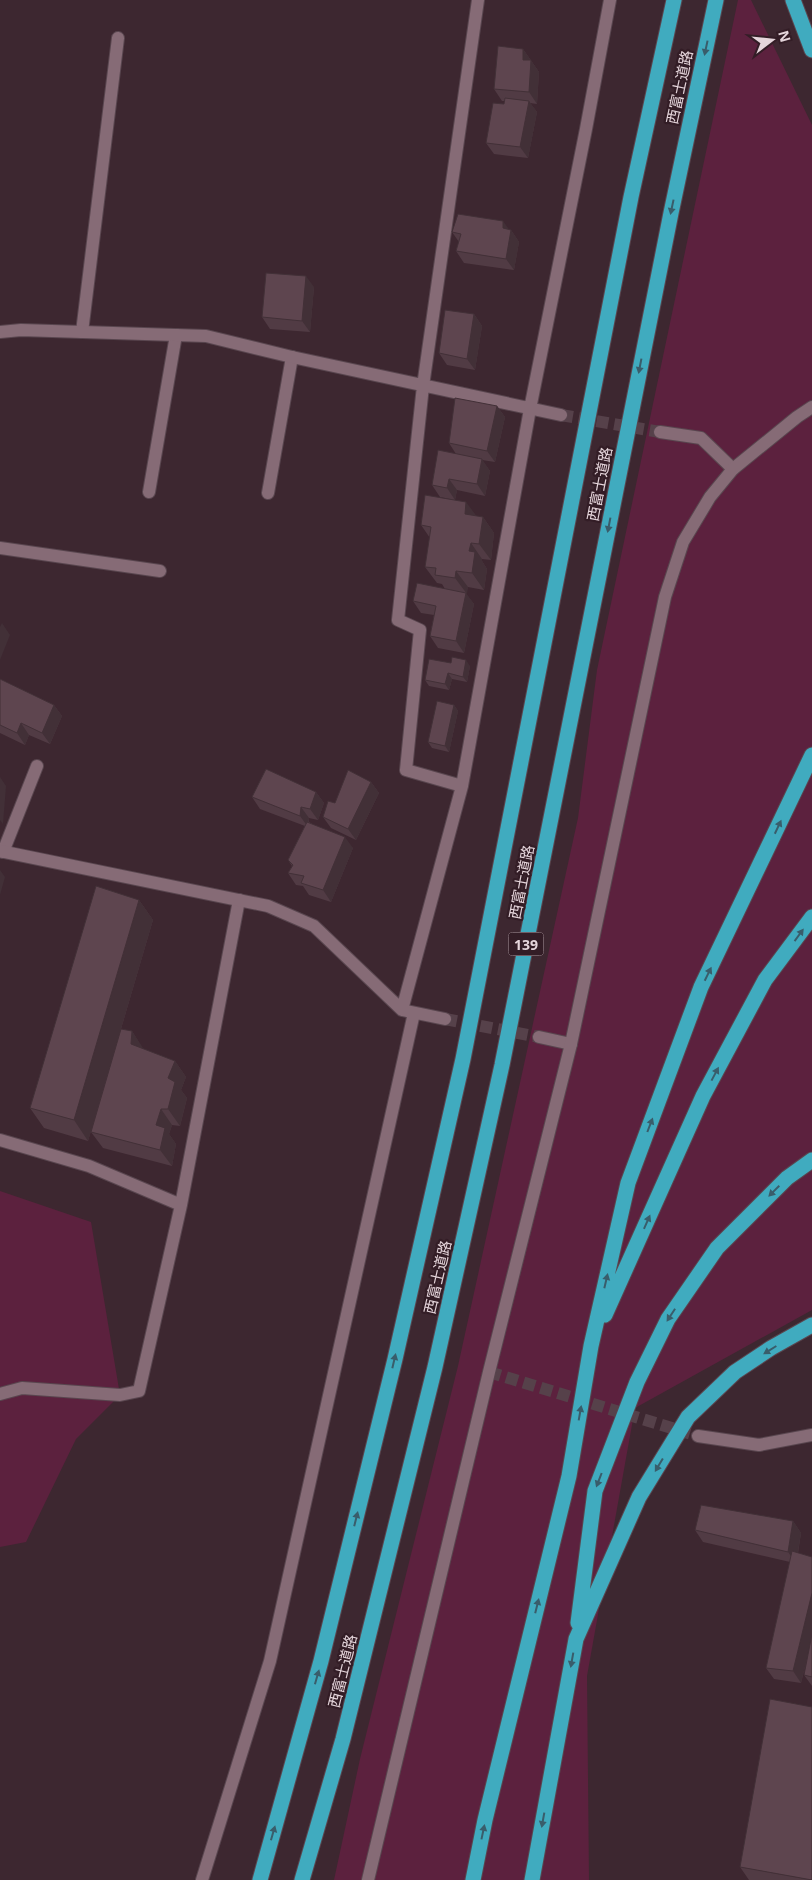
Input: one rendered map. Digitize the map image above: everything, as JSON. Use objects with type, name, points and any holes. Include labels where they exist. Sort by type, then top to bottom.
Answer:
[{"type":"highway","name":"西富士道路","points":[[260,1880],[323,1651],[395,1359],[463,1059],[629,207],[674,0]]},
{"type":"highway","name":"西富士道路","points":[[302,1880],[343,1739],[435,1367],[500,1075],[671,213],[716,0]]},
{"type":"highway","points":[[792,0],[812,50]]},
{"type":"highway","points":[[472,1880],[568,1476],[592,1346],[628,1183],[702,988],[812,755]]},
{"type":"highway","points":[[592,1346],[702,1096],[765,980],[812,917]]},
{"type":"highway","points":[[532,1880],[576,1639],[595,1491],[637,1382],[668,1319],[717,1248],[787,1178],[812,1160]]},
{"type":"highway","points":[[576,1639],[639,1497],[688,1417],[735,1372],[771,1348],[812,1325]]},
{"type":"street","points":[[462,786],[406,770],[420,630],[398,620],[423,386],[478,0]]},
{"type":"street","points":[[202,1880],[270,1661],[408,1012],[462,786],[530,408],[610,0]]},
{"type":"street","points":[[82,332],[118,38]]},
{"type":"street","points":[[0,332],[21,330],[206,336],[292,357],[561,415]]},
{"type":"street","points":[[149,492],[176,335]]},
{"type":"street","points":[[268,493],[292,357]]},
{"type":"street","points":[[368,1880],[489,1372],[571,1044],[665,597],[683,542],[710,497],[733,469],[812,407]]},
{"type":"street","points":[[660,432],[701,438],[733,469]]},
{"type":"street","points":[[0,548],[160,571]]},
{"type":"street","points":[[37,766],[2,852],[268,906],[314,926],[408,1012],[444,1019]]},
{"type":"street","points":[[0,1394],[22,1388],[120,1395],[139,1391],[181,1205],[239,900]]},
{"type":"street","points":[[539,1036],[571,1044]]},
{"type":"street","points":[[0,1140],[89,1166],[181,1205]]},
{"type":"street","points":[[698,1436],[759,1445],[812,1435]]},
{"type":"shaded area","points":[[738,0],[751,0],[812,125],[812,1310],[635,1408],[587,1676],[589,1880],[334,1880],[360,1759],[458,1366],[578,818],[597,670]]},
{"type":"shaded area","points":[[0,1191],[91,1222],[120,1395],[76,1439],[26,1542],[0,1547]]},
{"type":"building","points":[[498,46],[523,49],[523,60],[531,60],[529,92],[494,89]]},
{"type":"building","points":[[505,98],[529,101],[520,147],[486,143],[493,103],[504,104]]},
{"type":"building","points":[[458,214],[503,221],[503,228],[511,230],[506,259],[456,251],[461,234],[452,232]]},
{"type":"building","points":[[266,273],[306,276],[302,321],[262,317]]},
{"type":"building","points":[[445,310],[474,314],[467,359],[439,353]]},
{"type":"building","points":[[455,398],[497,406],[487,451],[449,443]]},
{"type":"building","points":[[438,450],[482,459],[477,484],[449,479],[447,488],[432,485]]},
{"type":"building","points":[[425,495],[466,502],[465,514],[483,517],[479,544],[471,543],[469,551],[475,552],[472,573],[456,571],[455,578],[435,575],[436,568],[425,567],[431,527],[421,525]]},
{"type":"building","points":[[417,583],[466,593],[456,641],[430,636],[436,606],[413,601]]},
{"type":"building","points":[[452,657],[466,660],[463,677],[448,673],[445,684],[425,680],[429,659],[451,663]]},
{"type":"building","points":[[0,679],[54,705],[42,733],[21,723],[17,733],[0,725]]},
{"type":"building","points":[[437,701],[454,705],[445,746],[428,742]]},
{"type":"building","points":[[266,769],[316,792],[310,809],[301,807],[300,816],[252,797]]},
{"type":"building","points":[[348,770],[371,782],[348,829],[323,817],[328,801],[335,803]]},
{"type":"building","points":[[307,822],[345,837],[323,890],[301,883],[304,876],[288,873],[293,865],[288,860]]},
{"type":"building","points":[[96,886],[139,900],[74,1120],[30,1108]]},
{"type":"building","points":[[121,1029],[132,1031],[131,1044],[175,1061],[168,1078],[175,1082],[168,1109],[161,1109],[156,1125],[165,1128],[160,1150],[91,1132]]},
{"type":"building","points":[[701,1505],[793,1521],[788,1552],[695,1530]]},
{"type":"building","points":[[792,1551],[812,1557],[812,1593],[793,1671],[766,1668]]},
{"type":"building","points":[[812,1634],[812,1677],[804,1675]]},
{"type":"building","points":[[770,1699],[812,1707],[812,1880],[740,1867]]},
{"type":"tunnel","points":[[561,415],[660,432]]},
{"type":"tunnel","points":[[445,1019],[539,1037]]},
{"type":"tunnel","points":[[489,1372],[698,1436]]}]
